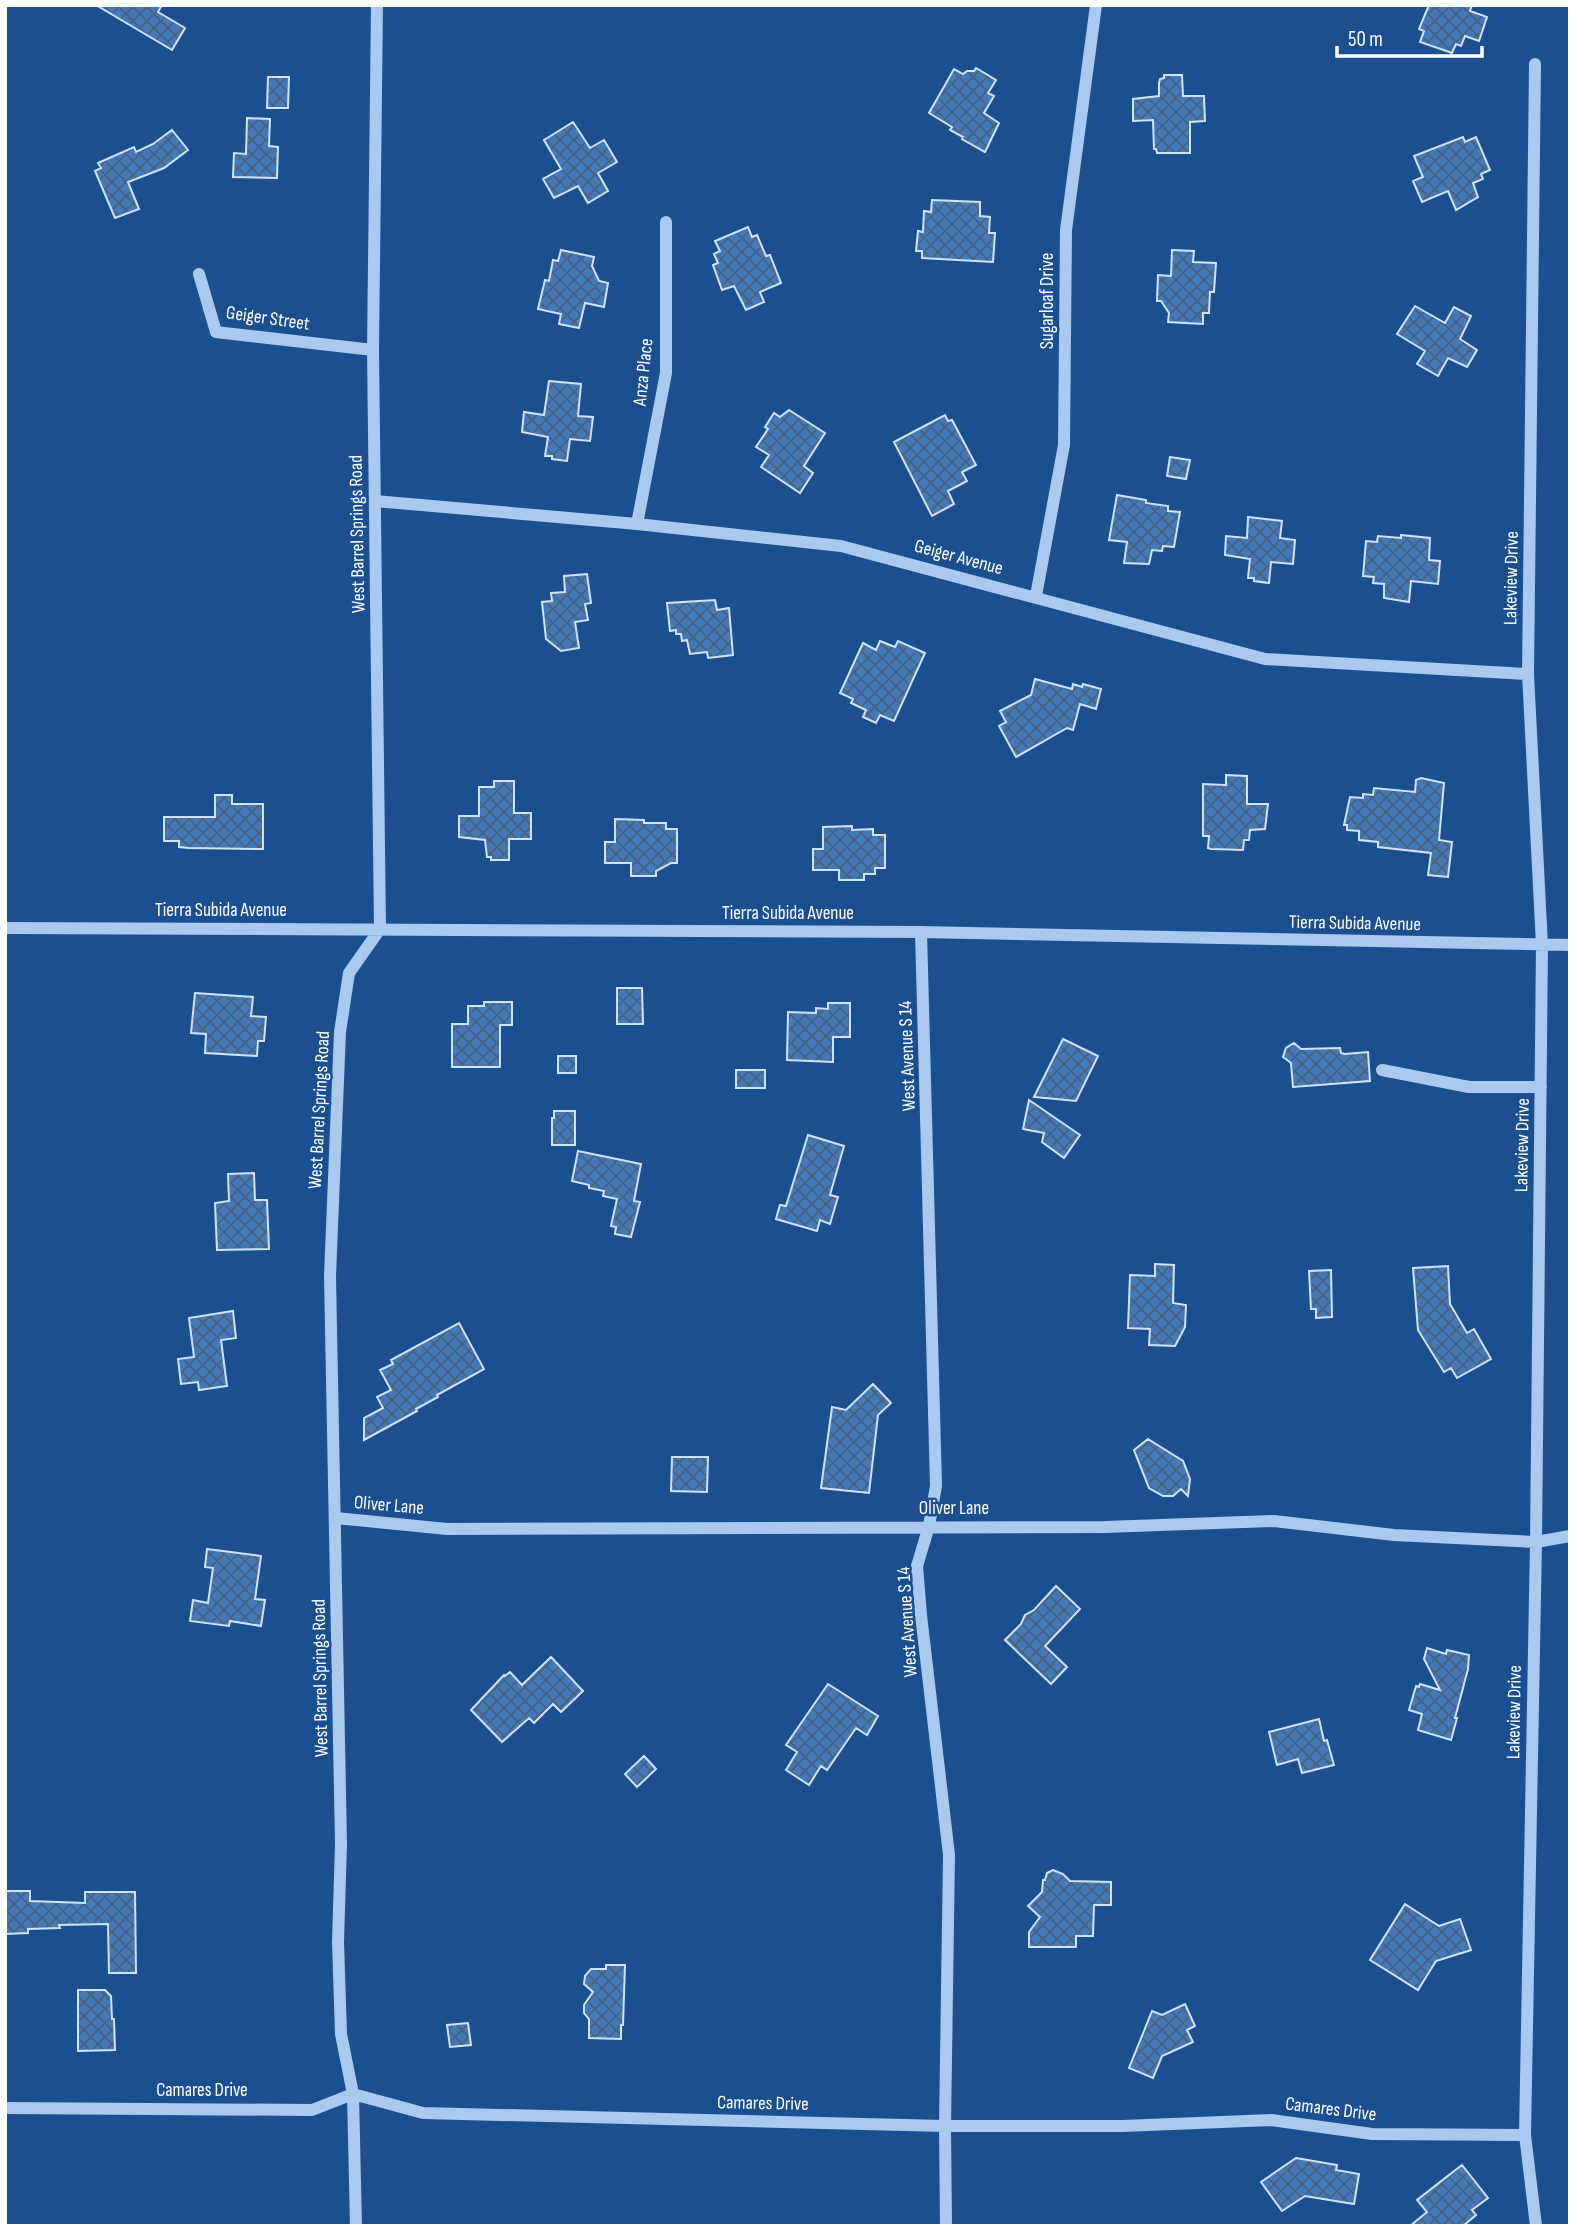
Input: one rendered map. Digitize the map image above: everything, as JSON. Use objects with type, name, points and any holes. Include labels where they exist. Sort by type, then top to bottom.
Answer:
[{"type":"street","name":"West Barrel Springs Road","points":[[356,2226],[353,2094],[341,2034],[338,1955],[341,1844],[330,1276],[340,1032],[349,973],[380,929],[373,350],[377,5]]},
{"type":"street","name":"Sugarloaf Drive","points":[[1036,596],[1064,445],[1066,230],[1096,5]]},
{"type":"street","name":"Lakeview Drive","points":[[1535,64],[1528,674],[1542,945],[1536,1542],[1525,2135],[1536,2226]]},
{"type":"street","name":"Anza Place","points":[[637,524],[666,373],[666,222]]},
{"type":"street","name":"Geiger Street","points":[[199,274],[216,332],[373,350]]},
{"type":"street","name":"Geiger Avenue","points":[[375,501],[637,524],[841,546],[1265,659],[1528,674]]},
{"type":"street","name":"Tierra Subida Avenue","points":[[5,928],[921,932],[1570,945]]},
{"type":"street","name":"West Avenue S 14","points":[[921,932],[936,1486],[918,1566],[921,1615],[949,1855],[946,2226]]},
{"type":"street","points":[[1382,1070],[1469,1087],[1541,1087]]},
{"type":"street","name":"Oliver Lane","points":[[336,1518],[447,1529],[1105,1527],[1274,1521],[1394,1535],[1536,1542],[1570,1536]]},
{"type":"street","name":"Camares Drive","points":[[5,2108],[312,2110],[353,2094],[423,2113],[945,2126],[1123,2126],[1271,2120],[1372,2134],[1525,2135]]},
{"type":"building","points":[[96,5],[162,5],[158,12],[185,28],[172,50]]},
{"type":"building","points":[[1429,5],[1472,5],[1470,11],[1487,17],[1479,41],[1465,36],[1461,46],[1456,44],[1452,53],[1420,42],[1424,31],[1419,29]]},
{"type":"building","points":[[976,68],[996,80],[988,93],[994,96],[984,113],[999,123],[985,152],[962,139],[963,137],[950,130],[952,127],[929,113],[954,69],[963,74]]},
{"type":"building","points":[[1164,75],[1182,75],[1183,96],[1204,96],[1205,121],[1190,122],[1190,153],[1157,153],[1154,149],[1153,120],[1133,121],[1133,99],[1159,96],[1159,83]]},
{"type":"building","points":[[268,77],[289,77],[288,108],[267,108]]},
{"type":"building","points":[[247,118],[270,119],[269,146],[278,147],[277,178],[233,177],[234,153],[246,154]]},
{"type":"building","points":[[573,122],[590,148],[604,140],[617,162],[598,173],[608,191],[588,203],[578,186],[554,198],[543,179],[561,169],[544,140]]},
{"type":"building","points":[[172,130],[188,150],[164,168],[128,182],[139,209],[115,218],[95,171],[101,168],[98,163],[134,147],[136,152]]},
{"type":"building","points":[[1463,137],[1465,142],[1476,137],[1490,170],[1481,174],[1483,179],[1473,183],[1478,197],[1456,210],[1448,191],[1422,202],[1413,181],[1423,177],[1414,156]]},
{"type":"building","points":[[932,200],[980,202],[980,216],[990,217],[989,233],[995,233],[993,262],[922,258],[922,251],[916,251],[918,231],[923,232],[924,211],[931,212]]},
{"type":"building","points":[[748,227],[752,237],[757,235],[766,256],[770,255],[781,283],[760,292],[764,302],[746,310],[734,286],[722,290],[713,265],[718,263],[714,254],[720,251],[715,241]]},
{"type":"building","points":[[561,250],[594,257],[592,266],[599,281],[608,283],[604,307],[585,303],[579,328],[559,324],[561,314],[538,309],[545,280],[549,281],[553,260],[558,261]]},
{"type":"building","points":[[1172,250],[1194,251],[1193,262],[1216,263],[1214,292],[1210,292],[1209,313],[1203,313],[1203,324],[1168,322],[1169,313],[1161,301],[1157,301],[1158,275],[1171,276]]},
{"type":"building","points":[[1415,306],[1445,323],[1454,307],[1471,316],[1460,339],[1477,350],[1467,367],[1448,358],[1438,376],[1417,364],[1425,351],[1397,334]]},
{"type":"building","points":[[549,381],[581,384],[578,416],[593,417],[590,441],[570,439],[567,461],[545,456],[548,437],[522,432],[524,412],[544,415]]},
{"type":"building","points":[[789,410],[825,433],[804,466],[813,473],[800,493],[761,467],[769,455],[756,447],[768,429],[765,427],[774,413],[780,417]]},
{"type":"building","points":[[945,415],[948,421],[952,420],[976,465],[962,472],[967,481],[948,491],[954,504],[932,516],[894,442]]},
{"type":"building","points":[[1170,457],[1190,460],[1186,479],[1167,476]]},
{"type":"building","points":[[1117,495],[1146,500],[1146,503],[1168,506],[1168,511],[1180,512],[1174,547],[1163,546],[1162,551],[1152,550],[1149,564],[1124,563],[1127,542],[1109,540]]},
{"type":"building","points":[[1248,517],[1282,521],[1280,538],[1295,540],[1293,564],[1271,562],[1269,583],[1248,578],[1250,559],[1225,555],[1226,536],[1247,538]]},
{"type":"building","points":[[1401,535],[1430,538],[1429,560],[1440,561],[1438,584],[1411,581],[1409,602],[1384,598],[1384,584],[1373,583],[1374,577],[1363,576],[1366,541],[1377,542],[1378,536],[1401,538]]},
{"type":"building","points":[[587,574],[591,603],[585,604],[588,620],[575,622],[579,648],[561,651],[546,639],[542,602],[552,601],[551,593],[565,592],[564,576]]},
{"type":"building","points":[[715,600],[717,610],[729,608],[733,655],[708,658],[707,652],[690,654],[687,640],[682,641],[681,634],[676,634],[676,630],[670,631],[667,603]]},
{"type":"building","points":[[880,641],[895,647],[898,641],[925,653],[894,721],[880,715],[876,723],[863,717],[866,710],[851,703],[853,699],[840,693],[863,643],[876,650]]},
{"type":"building","points":[[1035,679],[1072,689],[1073,684],[1082,687],[1083,684],[1101,689],[1096,709],[1080,704],[1073,730],[1067,728],[1016,757],[999,726],[1006,722],[1000,711],[1031,695]]},
{"type":"building","points":[[1226,775],[1247,776],[1247,804],[1268,804],[1265,829],[1250,830],[1249,840],[1244,840],[1243,850],[1208,848],[1209,836],[1203,836],[1203,784],[1226,785]]},
{"type":"building","points":[[1421,778],[1444,783],[1439,840],[1452,842],[1448,877],[1428,875],[1431,853],[1378,847],[1378,842],[1359,840],[1359,831],[1347,830],[1347,825],[1344,825],[1350,797],[1363,798],[1363,794],[1373,795],[1374,788],[1415,792],[1416,780]]},
{"type":"building","points":[[494,781],[514,781],[514,813],[531,813],[531,839],[509,839],[509,860],[491,860],[491,857],[487,857],[485,840],[459,837],[459,816],[479,816],[479,787],[494,787]]},
{"type":"building","points":[[215,795],[232,795],[232,804],[263,804],[263,849],[189,848],[179,847],[179,841],[164,841],[164,817],[215,817]]},
{"type":"building","points":[[615,819],[666,823],[666,829],[677,829],[677,863],[671,863],[656,871],[656,876],[631,876],[631,863],[605,863],[605,842],[615,842]]},
{"type":"building","points":[[852,826],[852,830],[873,829],[873,835],[885,835],[885,868],[875,868],[875,874],[864,874],[864,880],[839,880],[839,870],[813,870],[813,849],[823,849],[823,827]]},
{"type":"building","points":[[617,988],[642,988],[643,1024],[617,1024]]},
{"type":"building","points":[[195,993],[253,997],[251,1016],[266,1017],[264,1041],[258,1041],[257,1056],[205,1053],[206,1034],[191,1033]]},
{"type":"building","points":[[484,1002],[512,1002],[512,1025],[500,1025],[500,1067],[452,1067],[452,1024],[468,1024],[468,1006],[484,1006]]},
{"type":"building","points":[[828,1003],[850,1003],[850,1037],[833,1037],[833,1062],[787,1060],[788,1012],[816,1013],[816,1008],[828,1009]]},
{"type":"building","points":[[1063,1039],[1098,1056],[1076,1101],[1034,1097]]},
{"type":"building","points":[[1294,1043],[1301,1049],[1340,1048],[1341,1053],[1345,1054],[1368,1052],[1370,1081],[1293,1087],[1291,1063],[1283,1057],[1286,1048]]},
{"type":"building","points":[[558,1056],[576,1056],[576,1073],[558,1073]]},
{"type":"building","points":[[736,1070],[765,1070],[765,1088],[736,1088]]},
{"type":"building","points":[[1029,1100],[1080,1135],[1064,1158],[1042,1142],[1044,1133],[1023,1129]]},
{"type":"building","points":[[554,1111],[575,1111],[575,1145],[552,1145]]},
{"type":"building","points":[[808,1135],[844,1146],[830,1195],[838,1197],[830,1224],[820,1220],[817,1231],[776,1219],[780,1205],[786,1206]]},
{"type":"building","points":[[578,1151],[641,1164],[634,1201],[640,1202],[631,1237],[615,1234],[616,1227],[611,1226],[617,1199],[603,1196],[604,1191],[589,1188],[589,1185],[572,1181]]},
{"type":"building","points":[[254,1173],[255,1200],[267,1200],[269,1249],[217,1250],[215,1203],[229,1201],[228,1174]]},
{"type":"building","points":[[1155,1264],[1174,1265],[1173,1303],[1186,1305],[1185,1327],[1175,1346],[1149,1345],[1150,1329],[1128,1328],[1130,1275],[1155,1276]]},
{"type":"building","points":[[1448,1266],[1450,1304],[1467,1333],[1474,1329],[1491,1359],[1457,1378],[1451,1368],[1444,1372],[1418,1330],[1413,1268]]},
{"type":"building","points":[[1331,1270],[1332,1317],[1316,1318],[1316,1309],[1311,1309],[1309,1271]]},
{"type":"building","points":[[233,1311],[236,1338],[221,1340],[227,1386],[199,1390],[198,1382],[181,1384],[178,1359],[194,1357],[189,1318]]},
{"type":"building","points":[[459,1323],[484,1369],[364,1440],[364,1418],[383,1408],[377,1397],[391,1390],[380,1370],[393,1364],[391,1360]]},
{"type":"building","points":[[873,1384],[891,1403],[878,1415],[869,1493],[821,1488],[832,1407],[846,1410]]},
{"type":"building","points":[[1148,1439],[1183,1461],[1190,1479],[1188,1496],[1181,1489],[1173,1496],[1163,1496],[1149,1488],[1134,1450]]},
{"type":"building","points":[[672,1457],[708,1457],[707,1492],[671,1491]]},
{"type":"building","points":[[207,1549],[261,1556],[255,1599],[265,1600],[261,1626],[230,1621],[229,1626],[190,1621],[193,1600],[208,1603],[213,1568],[205,1567]]},
{"type":"building","points":[[1056,1586],[1080,1609],[1045,1646],[1067,1667],[1051,1684],[1005,1640],[1021,1624],[1025,1615],[1034,1610]]},
{"type":"building","points":[[1427,1648],[1446,1654],[1447,1650],[1469,1655],[1451,1740],[1418,1730],[1422,1714],[1409,1710],[1416,1686],[1419,1687],[1420,1684],[1440,1690],[1424,1659]]},
{"type":"building","points":[[551,1657],[583,1691],[561,1712],[553,1704],[534,1723],[529,1718],[502,1742],[471,1710],[504,1675],[510,1672],[522,1685]]},
{"type":"building","points":[[828,1684],[878,1716],[867,1735],[856,1728],[827,1770],[821,1766],[809,1785],[786,1770],[797,1752],[786,1745]]},
{"type":"building","points":[[1319,1719],[1334,1765],[1302,1773],[1298,1759],[1277,1765],[1269,1732]]},
{"type":"building","points":[[644,1756],[656,1769],[637,1787],[625,1774]]},
{"type":"building","points":[[1053,1870],[1070,1881],[1111,1882],[1111,1905],[1094,1905],[1093,1936],[1076,1936],[1076,1947],[1029,1947],[1029,1932],[1040,1917],[1028,1906],[1042,1892],[1043,1880],[1047,1873]]},
{"type":"building","points":[[5,1891],[30,1891],[30,1901],[85,1903],[85,1892],[135,1892],[136,1973],[109,1973],[108,1924],[59,1925],[60,1928],[28,1929],[28,1933],[5,1934]]},
{"type":"building","points":[[1405,1904],[1439,1926],[1460,1919],[1471,1950],[1436,1961],[1418,1990],[1370,1960]]},
{"type":"building","points":[[606,1965],[625,1965],[621,2039],[589,2038],[589,2019],[584,2013],[584,2005],[593,1992],[584,1984],[585,1976],[591,1969],[606,1969]]},
{"type":"building","points":[[78,1990],[105,1990],[111,1996],[115,2050],[78,2051]]},
{"type":"building","points":[[1185,2004],[1195,2026],[1187,2030],[1193,2042],[1162,2056],[1153,2078],[1129,2068],[1152,2011],[1162,2015]]},
{"type":"building","points":[[468,2023],[471,2045],[450,2047],[447,2025]]},
{"type":"building","points":[[1296,2158],[1337,2165],[1336,2170],[1359,2174],[1354,2204],[1305,2196],[1282,2211],[1261,2182]]},
{"type":"building","points":[[1462,2165],[1488,2198],[1472,2210],[1476,2215],[1463,2226],[1410,2226],[1427,2212],[1417,2200]]}]
